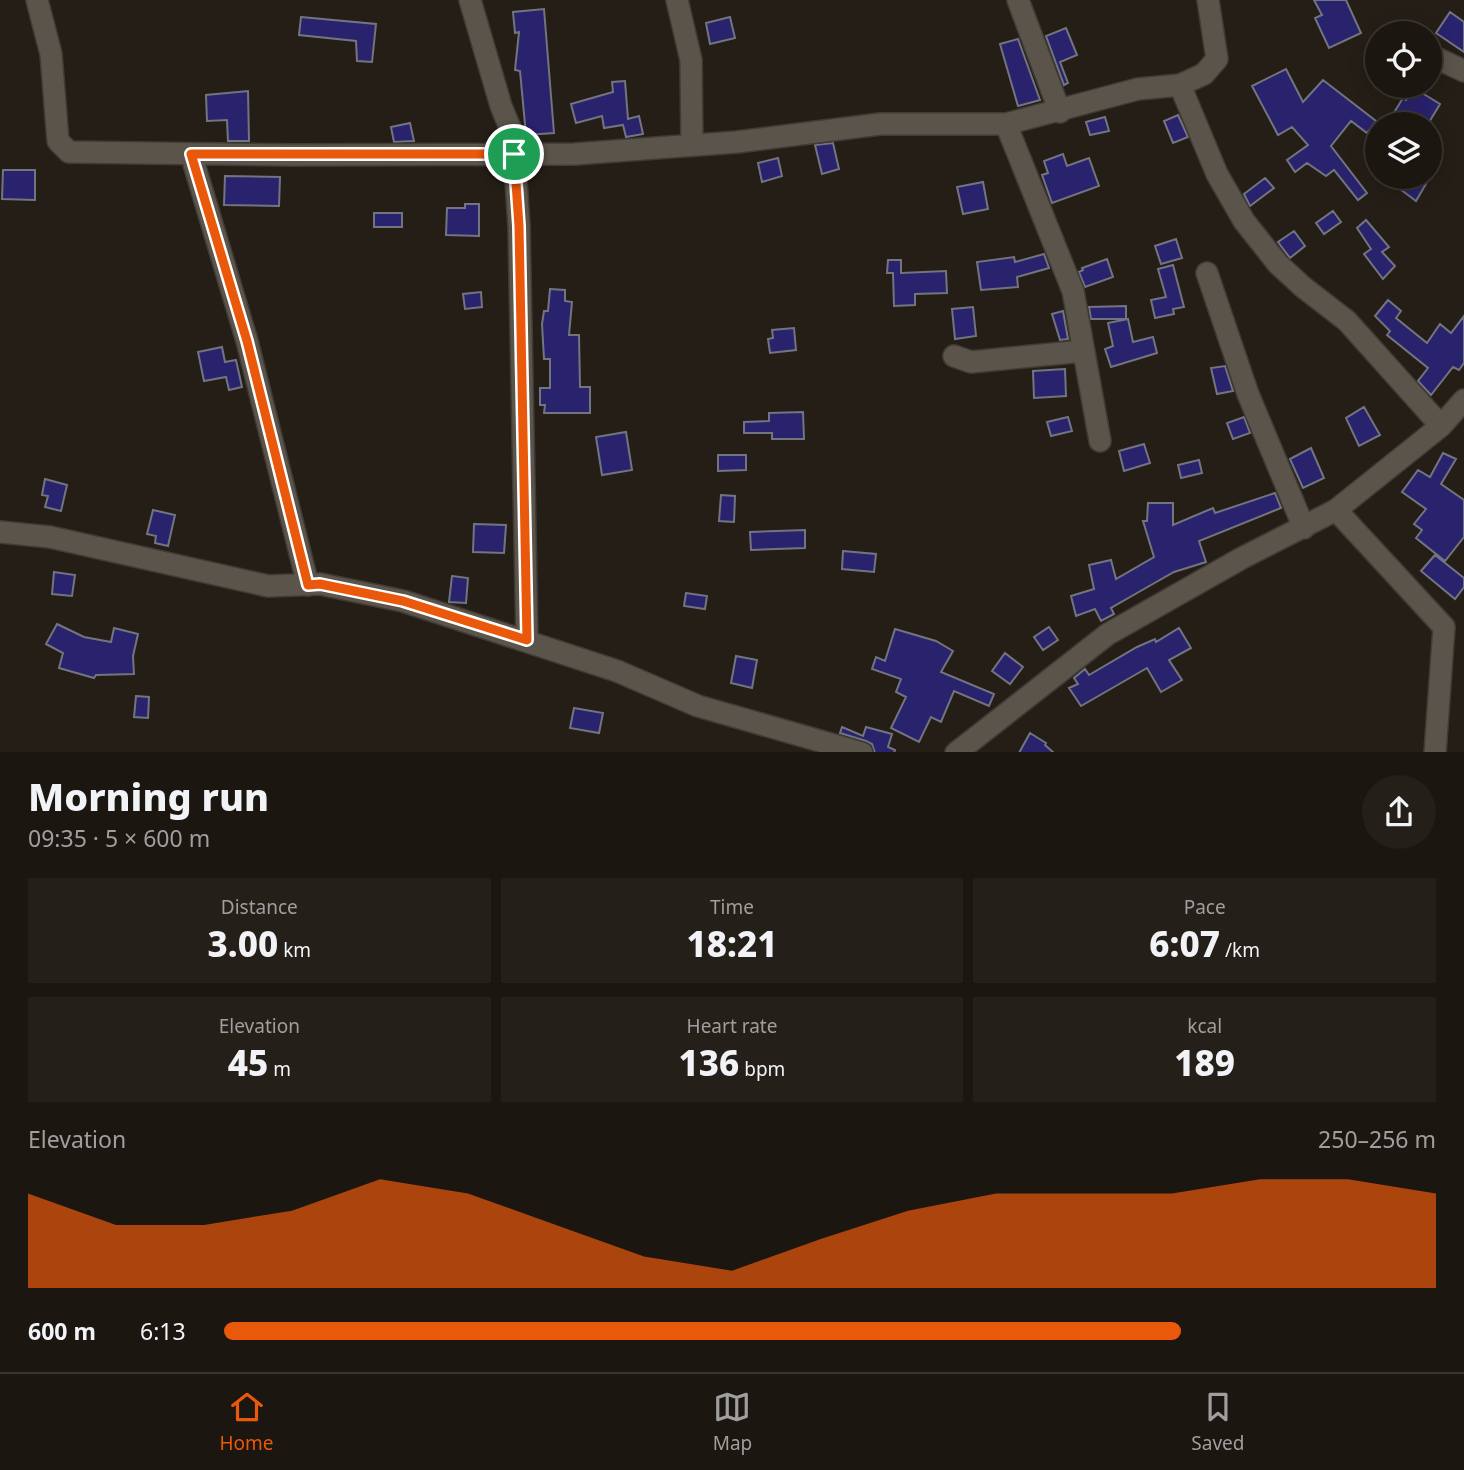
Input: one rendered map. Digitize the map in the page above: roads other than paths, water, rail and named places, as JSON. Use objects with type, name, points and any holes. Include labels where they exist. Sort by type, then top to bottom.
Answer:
[{"type":"street","points":[[37,0],[51,54],[58,141],[69,152],[191,154],[575,154],[692,145],[880,124],[1006,124],[1060,112],[1138,89],[1180,85],[1204,74],[1217,59],[1208,0]]},
{"type":"street","points":[[470,0],[497,93],[513,135],[519,226],[527,640]]},
{"type":"street","points":[[677,0],[691,60],[692,145]]},
{"type":"street","points":[[1018,0],[1060,112]]},
{"type":"street","points":[[1442,61],[1464,71]]},
{"type":"street","points":[[1180,85],[1217,174],[1244,221],[1278,264],[1347,321],[1441,426]]},
{"type":"street","points":[[1006,124],[1073,291],[1100,441]]},
{"type":"street","points":[[191,154],[247,341],[308,585]]},
{"type":"street","points":[[1207,273],[1248,394],[1304,528]]},
{"type":"street","points":[[954,356],[971,362],[1083,351]]},
{"type":"street","points":[[956,752],[1108,634],[1242,558],[1336,510],[1441,426],[1464,400]]},
{"type":"street","points":[[1336,510],[1454,628],[1435,752]]},
{"type":"street","points":[[0,532],[50,537],[268,586],[320,584],[403,601],[617,671],[698,706],[862,752]]}]
